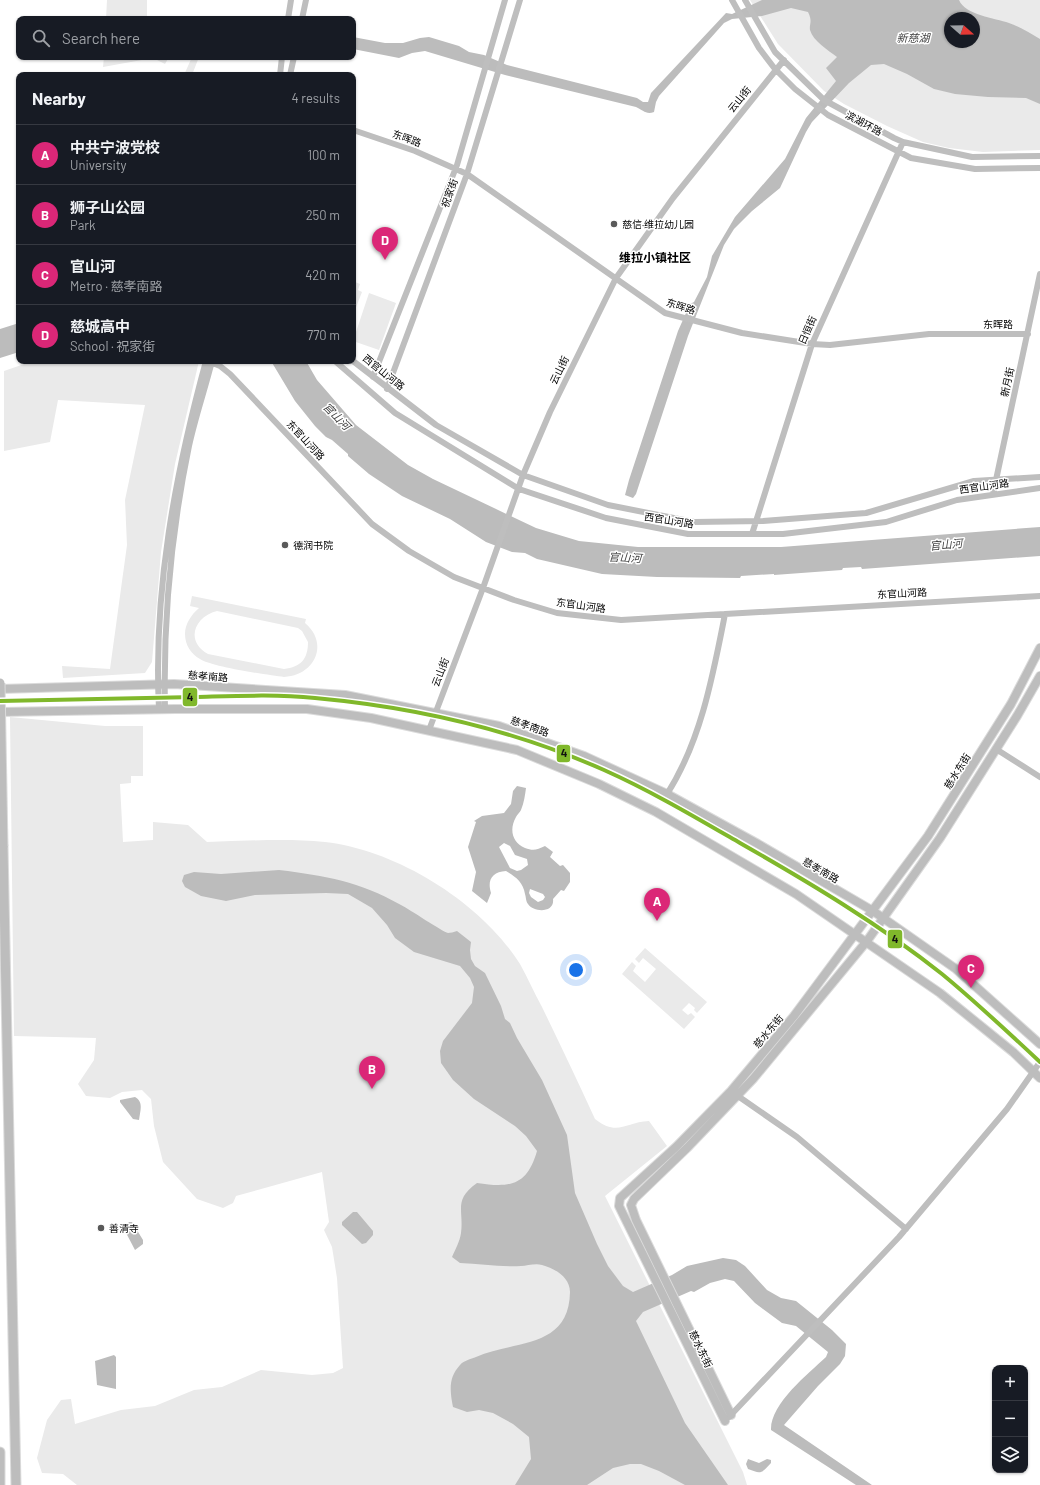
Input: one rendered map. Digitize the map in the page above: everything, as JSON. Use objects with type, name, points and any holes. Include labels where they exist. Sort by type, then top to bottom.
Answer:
[{"type":"highway","points":[[0,683],[16,1485]]},
{"type":"highway","points":[[0,1452],[0,1485]]},
{"type":"main road","name":"慈水东街","points":[[728,1418],[636,1220],[631,1205],[634,1199],[734,1093],[873,912],[928,836],[1011,704],[1040,648]]},
{"type":"main road","name":"慈水东街","points":[[728,1418],[619,1206],[620,1198],[628,1189],[734,1093],[753,1079],[867,941],[940,838],[1040,676]]},
{"type":"main road","name":"慈孝南路","points":[[0,689],[161,684],[345,695],[499,726],[584,756],[668,794],[758,844],[884,918],[956,969],[1040,1044]]},
{"type":"main road","points":[[0,712],[162,709],[307,709],[371,718],[517,750],[614,791],[656,812],[776,882],[867,941],[940,993],[1013,1052],[1040,1078]]},
{"type":"street","points":[[288,16],[291,0]]},
{"type":"street","points":[[303,16],[306,0]]},
{"type":"street","name":"祝家街","points":[[373,377],[455,169],[505,0]]},
{"type":"street","name":"祝家街","points":[[387,389],[467,174],[520,0]]},
{"type":"street","name":"滨湖环路","points":[[732,0],[759,48],[775,69],[795,89],[828,115],[898,153],[911,158],[975,169],[1040,168]]},
{"type":"street","name":"滨湖环路","points":[[745,0],[775,52],[824,100],[903,142],[972,157],[1040,156]]},
{"type":"street","points":[[280,72],[282,60]]},
{"type":"street","points":[[291,72],[293,60]]},
{"type":"street","name":"云山街","points":[[428,730],[483,588],[523,475],[550,412],[616,278],[669,203],[775,69],[784,60]]},
{"type":"street","name":"东晖路","points":[[356,131],[415,151],[467,174],[665,313],[742,333],[812,344],[830,345],[929,334],[1028,334]]},
{"type":"street","name":"日恒街","points":[[752,534],[812,344],[903,142]]},
{"type":"street","name":"新月街","points":[[994,494],[1040,274]]},
{"type":"street","name":"西官山河路","points":[[356,363],[387,389],[436,425],[523,475],[608,506],[656,516],[694,522],[756,521],[866,513],[974,481],[1040,477]]},
{"type":"street","points":[[162,709],[161,684],[174,534],[190,445],[209,364]]},
{"type":"street","name":"东官山河路","points":[[215,364],[230,374],[372,524],[409,551],[447,574],[556,613],[621,620],[1040,596]]},
{"type":"street","name":"西官山河路","points":[[339,364],[395,412],[519,489],[606,518],[688,534],[783,534],[886,522],[957,500],[1040,488]]},
{"type":"street","points":[[668,794],[678,777],[691,747],[707,695],[725,614]]},
{"type":"street","points":[[996,749],[1040,777]]},
{"type":"street","points":[[728,1418],[906,1229],[1007,1109],[1040,1062]]},
{"type":"street","points":[[734,1093],[797,1137],[906,1229]]},
{"type":"shaded area","points":[[107,0],[147,0],[147,16],[106,16]]},
{"type":"shaded area","points":[[750,0],[1040,0],[1040,150],[983,152],[949,148],[923,142],[844,104],[824,91],[778,44]]},
{"type":"shaded area","points":[[104,60],[142,60],[103,67]]},
{"type":"shaded area","points":[[157,60],[167,60],[165,64]]},
{"type":"shaded area","points":[[191,60],[198,60],[193,72],[185,72]]},
{"type":"shaded area","points":[[356,282],[360,284],[358,290],[362,292],[356,307]]},
{"type":"shaded area","points":[[369,293],[396,303],[379,350],[356,342],[356,332]]},
{"type":"shaded area","points":[[24,364],[198,364],[175,464],[161,552],[152,662],[145,673],[63,678],[62,666],[110,669],[127,545],[125,500],[145,405],[58,400],[50,442],[4,451],[4,371]]},
{"type":"shaded area","points":[[192,596],[306,619],[305,623],[313,631],[316,640],[317,649],[315,658],[303,671],[295,675],[284,677],[240,670],[206,662],[194,655],[186,642],[185,630],[187,623],[199,608],[190,606]],"holes":[[[217,611],[298,628],[302,631],[308,642],[307,653],[299,664],[284,669],[208,654],[196,643],[195,636],[195,630],[203,618]]]},
{"type":"shaded area","points":[[10,717],[105,726],[143,726],[143,776],[131,776],[131,783],[120,784],[123,842],[153,840],[153,822],[188,825],[207,842],[296,840],[325,842],[352,847],[380,856],[408,868],[435,883],[461,901],[484,920],[504,942],[520,964],[549,1021],[595,1119],[610,1127],[616,1128],[649,1121],[667,1146],[605,1196],[743,1472],[747,1485],[77,1485],[63,1474],[42,1473],[37,1458],[47,1420],[61,1400],[71,1399],[75,1424],[121,1410],[155,1406],[194,1390],[222,1387],[261,1370],[312,1375],[333,1373],[343,1368],[337,1278],[332,1247],[324,1230],[329,1222],[322,1172],[236,1196],[233,1203],[223,1208],[197,1199],[163,1162],[154,1126],[151,1099],[142,1090],[122,1092],[110,1098],[86,1096],[78,1084],[94,1060],[96,1038],[14,1036]]},
{"type":"shaded area","points":[[645,948],[707,1002],[697,1013],[694,1010],[695,1008],[689,1003],[682,1010],[688,1015],[691,1013],[695,1017],[684,1029],[622,974],[632,962],[636,966],[633,971],[645,982],[656,969],[643,958],[639,963],[635,959]]},
{"type":"water","name":"新慈湖","points":[[762,0],[959,0],[962,5],[972,12],[944,12],[944,48],[980,48],[980,15],[1013,25],[1040,39],[1040,104],[1026,98],[955,94],[934,89],[907,74],[884,64],[871,65],[849,83],[812,122],[780,188],[752,211],[734,229],[724,245],[688,336],[636,494],[633,498],[625,495],[629,480],[678,331],[690,304],[694,302],[707,277],[712,256],[735,217],[785,159],[806,118],[836,81],[826,68],[837,57],[814,38],[810,30],[811,21],[808,12],[791,8],[762,16],[732,19],[724,23],[659,96],[654,112],[649,113],[636,107],[505,75],[425,51],[412,53],[399,58],[356,50],[356,38],[385,43],[403,43],[429,37],[459,46],[469,52],[484,55],[507,65],[637,98],[643,102],[648,102],[651,93],[726,13],[732,14]]},
{"type":"water","points":[[16,324],[16,353],[0,358],[0,329]]},
{"type":"water","points":[[273,364],[308,364],[317,380],[356,425],[408,465],[433,479],[536,528],[579,541],[638,547],[781,547],[1040,527],[1040,556],[862,569],[861,567],[843,568],[842,570],[741,576],[740,578],[657,577],[602,574],[537,559],[525,553],[512,552],[486,542],[450,519],[402,496],[369,474],[332,440],[326,437],[295,401]]},
{"type":"water","points":[[517,786],[526,788],[521,811],[516,817],[512,831],[517,843],[530,850],[545,846],[553,852],[550,857],[560,866],[563,865],[570,873],[570,882],[564,891],[561,890],[553,899],[553,904],[548,909],[539,910],[531,907],[527,902],[521,883],[506,871],[497,873],[490,881],[491,893],[487,903],[472,891],[476,872],[468,847],[476,822],[474,821],[482,816],[504,813],[511,804],[513,791]],"holes":[[[504,843],[510,846],[515,855],[527,859],[528,865],[517,871],[510,868],[499,847]],[[530,889],[543,894],[545,897],[543,900],[538,902],[531,897],[529,893]]]},
{"type":"water","points":[[279,870],[327,877],[371,890],[401,905],[445,932],[449,933],[457,931],[471,942],[471,959],[475,966],[485,973],[501,1006],[505,1019],[510,1023],[517,1038],[542,1080],[567,1135],[575,1193],[608,1266],[623,1286],[633,1292],[672,1275],[687,1266],[723,1258],[736,1260],[745,1266],[767,1290],[781,1298],[796,1301],[832,1330],[846,1344],[845,1356],[840,1364],[818,1386],[784,1425],[872,1485],[856,1485],[771,1430],[772,1420],[783,1400],[800,1381],[826,1357],[828,1352],[796,1326],[782,1323],[755,1303],[734,1281],[725,1279],[710,1283],[694,1292],[691,1291],[643,1312],[636,1321],[685,1423],[728,1485],[685,1485],[659,1471],[641,1464],[630,1464],[613,1468],[587,1485],[515,1485],[531,1459],[529,1437],[513,1424],[493,1413],[479,1410],[467,1412],[453,1407],[451,1385],[453,1375],[465,1361],[491,1352],[537,1340],[550,1333],[560,1324],[567,1310],[570,1292],[569,1287],[567,1282],[560,1274],[551,1268],[542,1265],[506,1266],[460,1263],[452,1257],[460,1236],[462,1225],[461,1206],[465,1195],[477,1183],[499,1185],[516,1182],[528,1171],[533,1163],[537,1151],[526,1136],[515,1126],[474,1099],[453,1080],[441,1063],[440,1051],[443,1041],[472,1003],[474,987],[470,978],[460,966],[414,952],[395,938],[387,925],[372,908],[348,894],[326,893],[255,895],[226,901],[201,896],[185,887],[182,881],[184,875],[194,872],[221,874]]},
{"type":"water","points":[[135,1097],[140,1101],[141,1110],[139,1120],[133,1119],[120,1102],[120,1100]]},
{"type":"water","points":[[353,1212],[357,1212],[373,1231],[373,1235],[366,1243],[362,1244],[342,1225],[342,1222]]},
{"type":"water","points":[[129,1222],[132,1222],[143,1240],[143,1244],[135,1250],[124,1229]]},
{"type":"water","points":[[114,1355],[116,1357],[116,1389],[97,1385],[95,1361]]},
{"type":"water","points":[[748,1459],[759,1463],[767,1459],[771,1460],[771,1463],[763,1471],[756,1472],[748,1469],[746,1464]]},
{"type":"metro line","name":"4","points":[[0,701],[240,696],[300,697],[352,702],[426,714],[462,722],[535,743],[604,770],[656,795],[844,905],[894,938],[942,974],[980,1006],[1040,1062]]},
{"type":"place","name":"慈信·维拉幼儿园","points":[[614,224]]},
{"type":"place","name":"慈城高中","points":[[385,260]]},
{"type":"place","name":"德润书院","points":[[285,545]]},
{"type":"place","name":"中共宁波党校","points":[[657,921]]},
{"type":"place","name":"官山河","points":[[971,988]]},
{"type":"place","name":"狮子山公园","points":[[372,1089]]},
{"type":"place","name":"善清寺","points":[[101,1228]]},
{"type":"district","name":"维拉小镇社区","points":[[655,257]]}]
